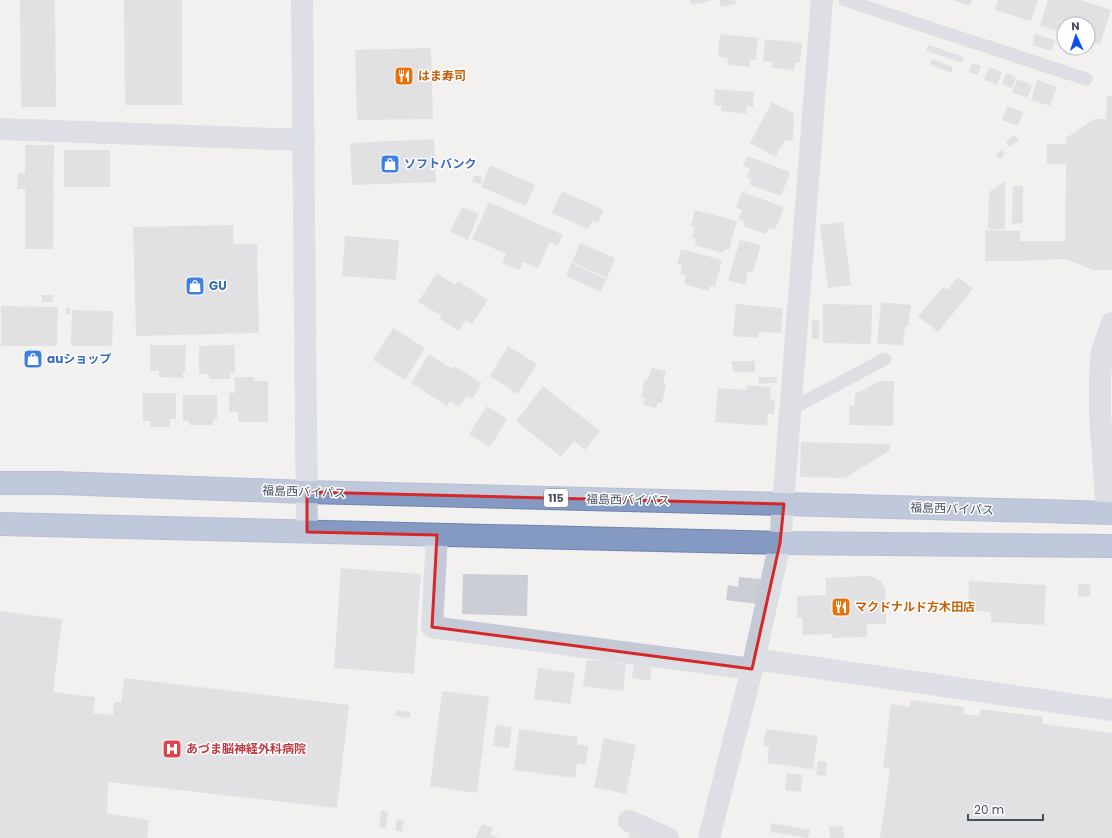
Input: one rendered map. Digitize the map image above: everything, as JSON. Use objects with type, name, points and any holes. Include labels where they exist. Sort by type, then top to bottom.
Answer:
[{"type":"highway","name":"福島西バイパス","points":[[0,483],[59,483],[307,492],[1110,513]]},
{"type":"highway","points":[[0,524],[780,543],[1112,546]]},
{"type":"street","points":[[302,0],[307,532]]},
{"type":"street","points":[[709,838],[753,664],[780,543],[822,0]]},
{"type":"street","points":[[0,129],[304,140]]},
{"type":"street","points":[[1110,513],[1100,413],[1100,379],[1102,351],[1112,323]]},
{"type":"street","points":[[436,535],[432,627],[753,664],[1112,710]]},
{"type":"street","points":[[629,821],[668,838]]},
{"type":"lane","points":[[845,0],[1086,79]]},
{"type":"lane","points":[[791,409],[885,359]]},
{"type":"highlighted area","points":[[307,492],[784,504],[780,543],[752,669],[432,627],[437,535],[307,532]]},
{"type":"building","points":[[20,0],[55,0],[56,107],[21,107]]},
{"type":"building","points":[[124,0],[182,0],[182,105],[125,105]]},
{"type":"building","points":[[690,0],[711,0],[711,1],[691,5]]},
{"type":"building","points":[[719,0],[735,0],[736,4],[721,7]]},
{"type":"building","points":[[953,0],[972,0],[970,6]]},
{"type":"building","points":[[998,0],[1038,0],[1031,21],[995,10]]},
{"type":"building","points":[[1048,0],[1081,0],[1111,10],[1100,44],[1096,43],[1096,16],[1056,16],[1056,31],[1040,26]]},
{"type":"building","points":[[720,34],[758,38],[756,60],[750,60],[749,67],[727,65],[728,58],[718,57]]},
{"type":"building","points":[[1035,34],[1055,40],[1052,51],[1032,45]]},
{"type":"building","points":[[765,39],[802,43],[800,63],[795,62],[794,70],[772,68],[773,62],[763,61]]},
{"type":"building","points":[[929,45],[964,57],[962,63],[926,51]]},
{"type":"building","points":[[431,48],[433,119],[357,120],[355,50]]},
{"type":"building","points":[[932,59],[953,67],[951,73],[930,65]]},
{"type":"building","points":[[972,63],[981,66],[978,75],[969,72]]},
{"type":"building","points":[[989,67],[1002,72],[997,85],[984,80]]},
{"type":"building","points":[[1006,73],[1016,77],[1012,88],[1002,84]]},
{"type":"building","points":[[1017,79],[1032,85],[1027,98],[1012,92]]},
{"type":"building","points":[[1037,80],[1057,87],[1050,106],[1031,100]]},
{"type":"building","points":[[715,89],[754,92],[753,107],[747,106],[746,114],[721,111],[721,106],[714,105]]},
{"type":"building","points":[[1107,96],[1112,96],[1112,270],[1093,270],[1065,259],[985,261],[985,230],[1020,231],[1020,241],[1065,241],[1066,164],[1047,164],[1047,144],[1066,144],[1066,138],[1094,119],[1106,119]]},
{"type":"building","points":[[772,102],[794,114],[793,140],[785,141],[775,157],[750,143]]},
{"type":"building","points":[[1007,106],[1023,112],[1018,126],[1002,120]]},
{"type":"building","points":[[1014,135],[1019,140],[1010,147],[1006,142]]},
{"type":"building","points":[[434,139],[436,182],[352,185],[350,143]]},
{"type":"building","points":[[25,145],[54,145],[53,249],[25,249],[25,189],[17,189],[18,173],[25,173]]},
{"type":"building","points":[[64,150],[110,150],[110,187],[64,187]]},
{"type":"building","points":[[1001,150],[1005,154],[1000,159],[995,155]]},
{"type":"building","points":[[747,156],[790,172],[781,196],[750,185],[751,179],[747,178],[750,168],[743,166]]},
{"type":"building","points":[[490,165],[535,185],[526,206],[481,187]]},
{"type":"building","points":[[474,175],[482,177],[481,184],[472,182]]},
{"type":"building","points":[[1005,181],[1005,229],[988,229],[989,192]]},
{"type":"building","points":[[1013,186],[1023,186],[1023,223],[1012,224]]},
{"type":"building","points":[[562,191],[604,210],[598,223],[592,221],[588,229],[552,213]]},
{"type":"building","points":[[742,192],[784,207],[775,230],[769,228],[766,234],[743,226],[744,221],[739,219],[742,210],[736,208]]},
{"type":"building","points":[[489,202],[563,235],[558,246],[550,242],[538,268],[523,262],[519,270],[502,263],[506,254],[472,239]]},
{"type":"building","points":[[462,207],[479,214],[468,240],[450,232]]},
{"type":"building","points":[[695,210],[737,221],[729,250],[724,249],[723,253],[695,245],[696,239],[692,238],[695,228],[691,226]]},
{"type":"building","points":[[843,222],[851,285],[828,288],[820,225]]},
{"type":"building","points":[[233,225],[233,244],[257,244],[259,333],[136,336],[133,227]]},
{"type":"building","points":[[345,236],[399,240],[396,280],[342,276]]},
{"type":"building","points":[[740,240],[761,245],[753,272],[748,271],[745,285],[728,280]]},
{"type":"building","points":[[580,243],[615,258],[607,278],[572,262]]},
{"type":"building","points":[[681,249],[722,260],[715,287],[710,286],[709,291],[684,284],[686,276],[680,274],[682,265],[677,264]]},
{"type":"building","points":[[571,263],[606,279],[601,292],[566,276]]},
{"type":"building","points":[[437,273],[455,285],[458,281],[488,300],[472,324],[466,320],[459,331],[440,319],[442,316],[418,302]]},
{"type":"building","points":[[958,277],[973,289],[938,332],[918,316],[943,287],[947,290]]},
{"type":"building","points":[[42,295],[53,295],[53,302],[42,302]]},
{"type":"building","points":[[881,302],[911,305],[908,327],[905,326],[903,346],[877,343]]},
{"type":"building","points":[[736,304],[783,308],[781,333],[759,332],[758,338],[733,336]]},
{"type":"building","points":[[823,304],[872,305],[871,344],[823,343]]},
{"type":"building","points":[[1,306],[58,307],[57,346],[1,346]]},
{"type":"building","points":[[66,308],[70,308],[70,315],[66,314]]},
{"type":"building","points":[[72,310],[113,311],[112,346],[71,346]]},
{"type":"building","points":[[812,320],[819,320],[819,339],[812,339]]},
{"type":"building","points":[[393,328],[425,348],[405,380],[373,360]]},
{"type":"building","points":[[150,345],[186,345],[185,372],[183,373],[183,378],[159,377],[159,371],[150,371]]},
{"type":"building","points":[[235,345],[235,373],[230,373],[230,379],[209,379],[209,374],[199,374],[199,346]]},
{"type":"building","points":[[508,346],[537,364],[518,394],[490,376]]},
{"type":"building","points":[[429,354],[452,369],[454,366],[482,383],[472,399],[466,396],[459,407],[450,401],[447,406],[411,383]]},
{"type":"building","points":[[732,361],[755,361],[755,372],[733,372]]},
{"type":"building","points":[[652,368],[666,371],[663,383],[666,384],[662,403],[658,402],[656,408],[643,405],[645,398],[641,397],[645,379],[648,379]]},
{"type":"building","points":[[235,377],[254,377],[254,381],[268,381],[268,422],[238,422],[238,412],[229,412],[229,393],[235,393]]},
{"type":"building","points":[[758,377],[777,377],[777,383],[759,384]]},
{"type":"building","points":[[880,381],[894,381],[893,426],[849,425],[849,405],[854,406],[855,394]]},
{"type":"building","points":[[747,385],[771,387],[770,399],[775,400],[774,414],[768,414],[767,426],[715,422],[718,388],[746,390]]},
{"type":"building","points":[[543,386],[600,431],[585,450],[574,441],[561,457],[516,421]]},
{"type":"building","points":[[143,393],[176,393],[176,419],[170,419],[170,427],[150,427],[150,421],[143,421]]},
{"type":"building","points":[[183,395],[217,395],[217,419],[213,419],[213,425],[189,425],[189,421],[183,421]]},
{"type":"building","points":[[487,406],[507,419],[490,447],[469,434]]},
{"type":"building","points":[[801,442],[890,444],[889,451],[845,478],[800,477]]},
{"type":"building","points":[[341,568],[421,574],[414,674],[334,668]]},
{"type":"building","points":[[463,574],[528,575],[527,616],[462,614]]},
{"type":"building","name":"マクドナルド方木田店","points":[[867,576],[876,578],[885,587],[886,624],[867,624],[867,637],[832,638],[832,634],[803,635],[802,618],[797,618],[797,596],[826,595],[826,578]]},
{"type":"building","points":[[739,577],[761,579],[758,604],[726,600],[728,585],[738,587]]},
{"type":"building","points":[[969,581],[1046,585],[1044,625],[991,622],[991,612],[968,610]]},
{"type":"building","points":[[1078,584],[1090,584],[1091,596],[1078,597]]},
{"type":"building","name":"あづま脳神経外科病院","points":[[0,611],[62,619],[53,692],[95,697],[93,713],[113,715],[114,702],[121,702],[124,678],[349,705],[337,808],[108,782],[107,813],[149,820],[147,838],[0,838]]},
{"type":"building","points":[[601,656],[622,659],[621,664],[626,664],[623,691],[583,686],[587,660],[600,661]]},
{"type":"building","points":[[634,663],[652,665],[650,681],[632,678]]},
{"type":"building","points":[[538,668],[575,673],[570,704],[534,699]]},
{"type":"building","points":[[442,691],[489,697],[477,793],[430,786]]},
{"type":"building","points":[[911,700],[964,707],[963,714],[980,716],[981,709],[1043,717],[1043,724],[1112,733],[1112,838],[880,838],[890,769],[883,768],[891,704],[910,707]]},
{"type":"building","points":[[396,710],[410,712],[410,718],[395,716]]},
{"type":"building","points":[[496,725],[512,727],[509,748],[493,746]]},
{"type":"building","points":[[519,729],[578,737],[577,744],[588,746],[586,765],[577,763],[575,778],[514,770]]},
{"type":"building","points":[[766,729],[818,736],[813,769],[767,763],[769,747],[763,746]]},
{"type":"building","points":[[604,738],[636,745],[626,794],[594,787]]},
{"type":"building","points":[[818,761],[827,762],[826,776],[816,775]]},
{"type":"building","points":[[787,773],[803,775],[801,792],[785,790]]},
{"type":"building","points":[[381,810],[388,812],[386,828],[379,827]]},
{"type":"building","points":[[397,819],[404,820],[402,832],[395,830]]},
{"type":"building","points":[[772,823],[810,830],[808,838],[770,832]]},
{"type":"building","points":[[482,824],[493,828],[490,834],[498,838],[475,838]]},
{"type":"building","points":[[843,826],[844,838],[830,838],[829,827]]},
{"type":"building","points":[[631,830],[652,838],[629,838]]},
{"type":"place","name":"はま寿司","points":[[404,76]]},
{"type":"place","name":"ソフトバンク","points":[[390,164]]},
{"type":"place","name":"GU","points":[[195,286]]},
{"type":"place","name":"auショップ","points":[[33,359]]},
{"type":"place","name":"マクドナルド方木田店","points":[[841,607]]},
{"type":"place","name":"あづま脳神経外科病院","points":[[172,749]]}]
